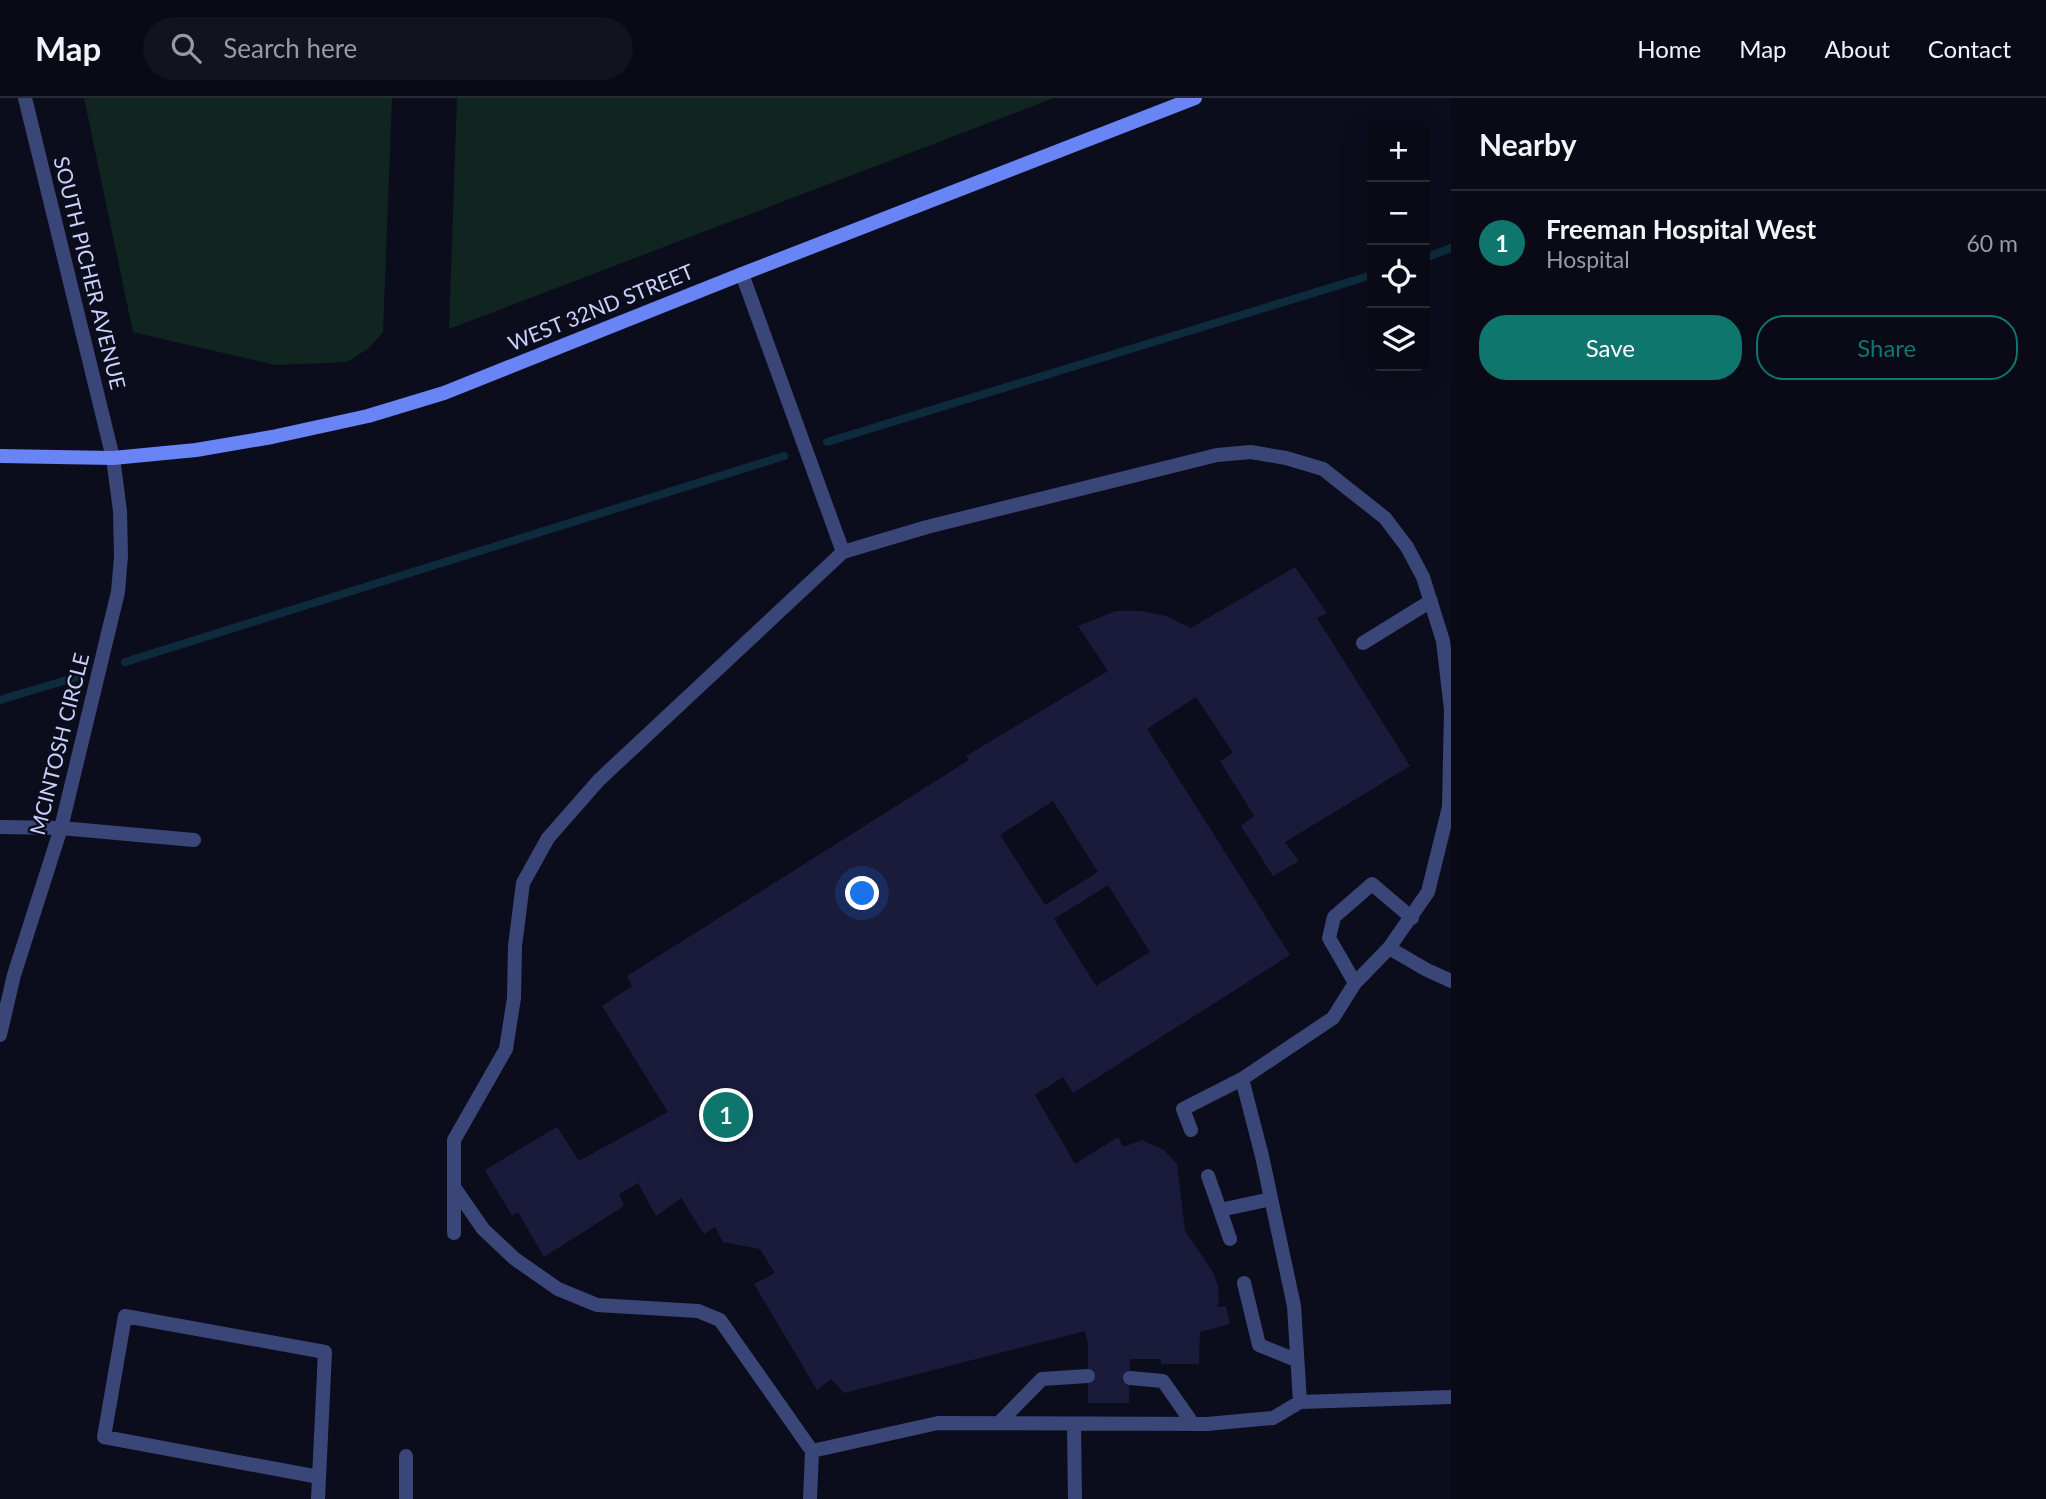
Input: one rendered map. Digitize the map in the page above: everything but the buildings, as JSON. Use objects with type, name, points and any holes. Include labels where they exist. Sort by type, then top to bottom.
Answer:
[{"type":"main road","name":"WEST 32ND STREET","points":[[0,456],[113,458],[209,448],[272,437],[381,412],[444,393],[1195,98]]},
{"type":"street","name":"SOUTH PICHER AVENUE","points":[[25,98],[113,458]]},
{"type":"street","points":[[742,274],[843,552]]},
{"type":"street","points":[[454,1233],[454,1140],[506,1049],[514,998],[515,946],[523,883],[548,838],[599,780],[843,552],[926,527],[1217,455],[1251,452],[1286,458],[1323,469],[1385,518],[1407,547],[1423,578],[1443,641],[1451,710],[1449,807],[1428,892],[1389,948],[1355,983],[1333,1018],[1242,1079],[1183,1109],[1191,1130]]},
{"type":"street","name":"MCINTOSH CIRCLE","points":[[0,1035],[14,975],[61,828],[118,592],[121,556],[120,511],[113,458]]},
{"type":"street","points":[[1363,643],[1431,601]]},
{"type":"street","points":[[0,827],[61,828],[194,840]]},
{"type":"street","points":[[1355,983],[1329,938],[1334,917],[1373,884],[1412,918]]},
{"type":"street","points":[[1389,948],[1451,981]]},
{"type":"street","points":[[1242,1079],[1294,1306],[1300,1402]]},
{"type":"street","points":[[1208,1176],[1230,1239]]},
{"type":"street","points":[[454,1187],[483,1229],[515,1259],[558,1289],[597,1305],[698,1311],[720,1320],[812,1451],[810,1499]]},
{"type":"street","points":[[1220,1210],[1271,1199]]},
{"type":"street","points":[[1244,1283],[1259,1345],[1296,1360]]},
{"type":"street","points":[[318,1499],[325,1352],[125,1316],[104,1437],[319,1476]]},
{"type":"street","points":[[999,1423],[1042,1379],[1088,1376]]},
{"type":"street","points":[[1130,1378],[1163,1381],[1193,1424]]},
{"type":"street","points":[[812,1451],[938,1423],[1193,1424],[1273,1418],[1300,1402],[1451,1398]]},
{"type":"street","points":[[1074,1423],[1075,1499]]},
{"type":"street","points":[[406,1456],[406,1499]]},
{"type":"green space","points":[[84,98],[392,98],[383,332],[369,348],[347,362],[275,365],[133,332]]},
{"type":"green space","points":[[457,98],[1054,98],[449,329]]},
{"type":"waterway","points":[[1430,256],[1451,248]]},
{"type":"waterway","points":[[827,442],[1367,277]]},
{"type":"waterway","points":[[125,662],[784,456]]},
{"type":"waterway","points":[[0,700],[77,677]]},
{"type":"place","name":"Freeman Hospital West","points":[[726,1115]]}]
